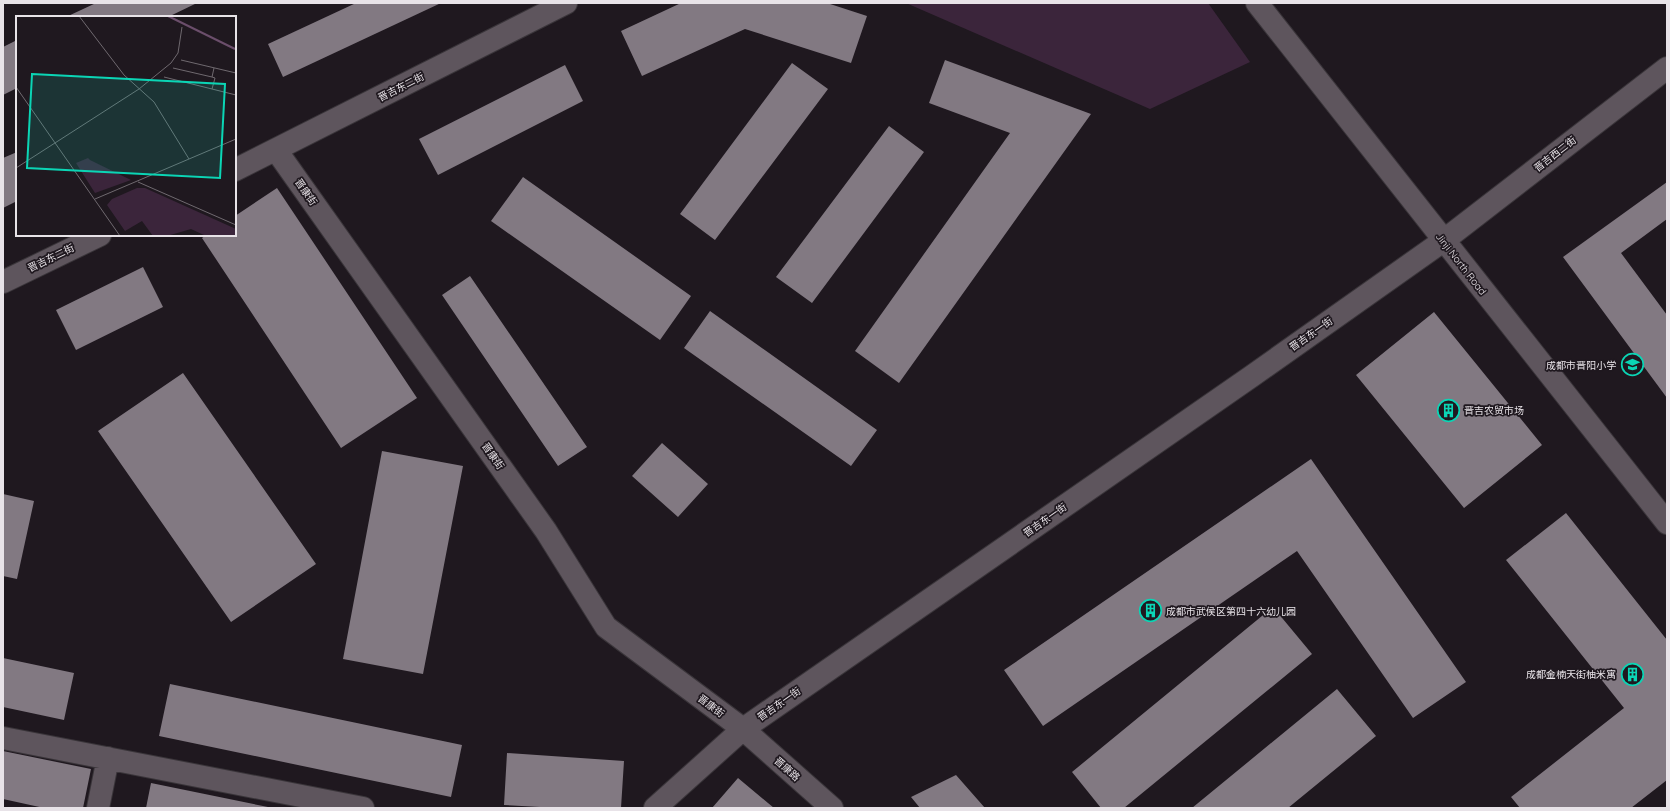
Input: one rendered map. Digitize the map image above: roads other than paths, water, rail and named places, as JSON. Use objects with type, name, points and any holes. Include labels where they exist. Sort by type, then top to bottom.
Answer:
[{"type":"street","name":"晋吉东二街","points":[[236,170],[566,3]]},
{"type":"street","name":"Jinji North Road","points":[[1257,3],[1667,523]]},
{"type":"street","name":"晋吉西二街","points":[[1443,240],[1667,68]]},
{"type":"street","name":"晋康街","points":[[276,150],[546,531],[606,627],[743,729]]},
{"type":"street","name":"晋吉东二街","points":[[3,282],[98,236]]},
{"type":"street","name":"晋吉东一街","points":[[655,808],[743,729],[1252,376],[1443,240]]},
{"type":"street","name":"晋康路","points":[[743,729],[832,808]]},
{"type":"street","points":[[3,738],[363,808]]},
{"type":"street","points":[[98,808],[108,758]]},
{"type":"place","name":"成都市晋阳小学","points":[[1632,365]]},
{"type":"place","name":"晋吉农贸市场","points":[[1449,410]]},
{"type":"place","name":"成都市武侯区第四十六幼儿园","points":[[1151,611]]},
{"type":"place","name":"成都金楠天街柚米寓","points":[[1632,674]]}]
